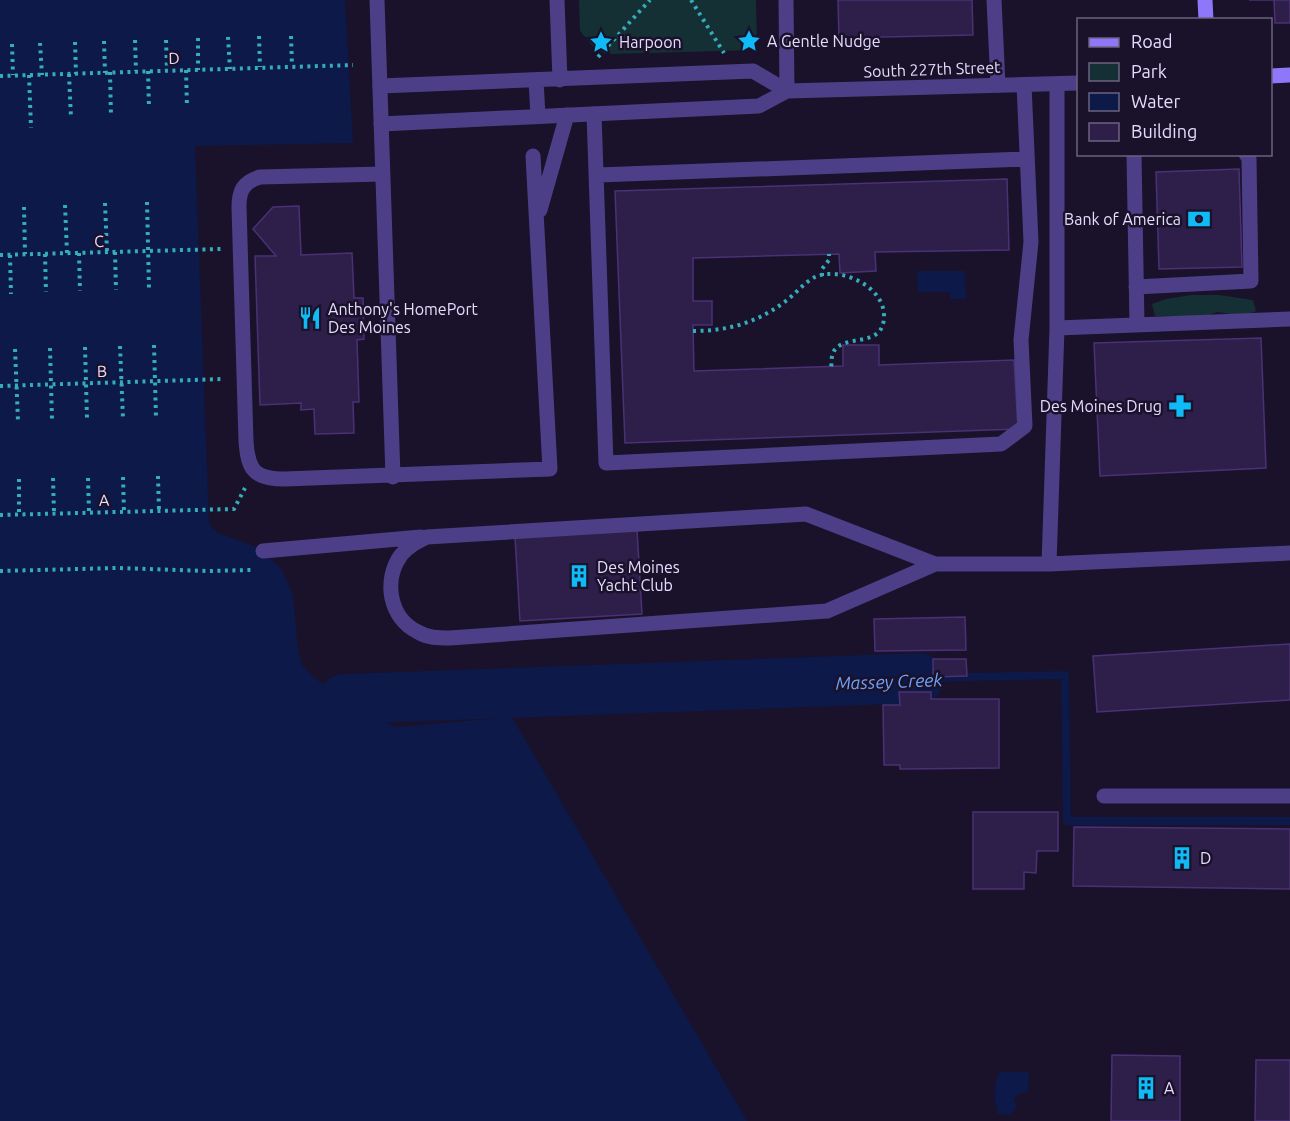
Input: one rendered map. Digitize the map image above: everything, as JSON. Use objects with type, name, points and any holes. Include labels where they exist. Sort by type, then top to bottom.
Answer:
[{"type":"main road","points":[[1205,0],[1206,18]]},
{"type":"main road","points":[[1272,76],[1290,75]]},
{"type":"street","points":[[377,0],[393,477]]},
{"type":"street","points":[[556,0],[560,80]]},
{"type":"street","points":[[786,0],[787,91]]},
{"type":"street","points":[[994,0],[998,85]]},
{"type":"street","points":[[380,86],[753,71],[787,91]]},
{"type":"street","points":[[536,80],[538,116]]},
{"type":"street","name":"South 227th Street","points":[[381,124],[759,106],[787,91],[1077,83]]},
{"type":"street","points":[[594,114],[598,175],[606,463],[1001,444],[1025,426],[1021,340],[1031,242],[1024,84]]},
{"type":"street","points":[[1049,564],[1057,328],[1057,84]]},
{"type":"street","points":[[537,221],[567,115]]},
{"type":"street","points":[[383,174],[260,177],[248,182],[241,190],[238,207],[246,441],[248,464],[261,476],[278,479],[393,477],[550,469],[533,156]]},
{"type":"street","points":[[1134,156],[1137,325]]},
{"type":"street","points":[[1137,287],[1251,281],[1247,156]]},
{"type":"street","points":[[598,175],[1027,159]]},
{"type":"street","points":[[1057,328],[1290,319]]},
{"type":"street","points":[[263,551],[428,537],[806,514],[935,564],[1049,564],[1290,553]]},
{"type":"street","points":[[428,537],[412,544],[400,556],[392,572],[390,589],[394,606],[403,621],[416,632],[432,638],[827,611],[935,564]]},
{"type":"street","points":[[1104,796],[1290,796]]},
{"type":"path","points":[[597,57],[650,0]]},
{"type":"path","points":[[691,0],[726,57]]},
{"type":"path","points":[[259,36],[260,67]]},
{"type":"path","points":[[291,36],[292,66]]},
{"type":"path","points":[[228,37],[230,69]]},
{"type":"path","points":[[198,38],[198,70]]},
{"type":"path","points":[[135,40],[136,71]]},
{"type":"path","points":[[166,40],[167,70]]},
{"type":"path","points":[[104,41],[111,117]]},
{"type":"path","points":[[75,42],[76,74]]},
{"type":"path","points":[[40,43],[42,75]]},
{"type":"path","points":[[12,44],[13,75]]},
{"type":"path","name":"D","points":[[0,76],[351,64]]},
{"type":"path","points":[[186,70],[187,107]]},
{"type":"path","points":[[148,71],[149,108]]},
{"type":"path","points":[[69,74],[71,118]]},
{"type":"path","points":[[29,75],[31,128]]},
{"type":"path","points":[[147,202],[149,289]]},
{"type":"path","points":[[105,203],[107,252]]},
{"type":"path","points":[[65,205],[67,253]]},
{"type":"path","points":[[24,207],[25,254]]},
{"type":"path","name":"C","points":[[0,255],[198,250]]},
{"type":"path","points":[[115,252],[116,290]]},
{"type":"path","points":[[79,253],[80,291]]},
{"type":"path","points":[[45,254],[46,292]]},
{"type":"path","points":[[822,276],[822,269],[829,260],[829,254]]},
{"type":"path","points":[[10,255],[10,294]]},
{"type":"path","points":[[693,331],[718,331],[746,323],[783,304],[816,277],[842,276],[859,280],[878,295],[883,305],[884,317],[881,328],[875,335],[837,348],[832,354],[831,367]]},
{"type":"path","points":[[154,345],[156,418]]},
{"type":"path","points":[[120,346],[123,418]]},
{"type":"path","points":[[85,347],[87,419]]},
{"type":"path","points":[[50,348],[52,420]]},
{"type":"path","points":[[15,349],[18,421]]},
{"type":"path","name":"B","points":[[0,386],[204,380]]},
{"type":"path","name":"A","points":[[0,515],[234,509],[253,471]]},
{"type":"path","points":[[158,476],[159,511]]},
{"type":"path","points":[[88,477],[89,512]]},
{"type":"path","points":[[123,477],[124,512]]},
{"type":"path","points":[[53,478],[54,513]]},
{"type":"path","points":[[19,479],[20,515]]},
{"type":"path","points":[[0,570],[117,568],[208,572],[260,569]]},
{"type":"green space","points":[[579,0],[756,0],[757,50],[610,54],[596,50],[580,31]]},
{"type":"green space","points":[[1191,295],[1219,295],[1253,300],[1256,311],[1244,316],[1217,312],[1205,316],[1155,316],[1152,304]]},
{"type":"water","points":[[0,0],[345,0],[353,143],[195,146],[209,522],[218,533],[256,547],[281,568],[293,595],[298,649],[302,665],[316,679],[344,699],[396,727],[512,717],[747,1121],[0,1121]]},
{"type":"water","points":[[917,271],[965,271],[966,299],[950,299],[950,292],[918,292]]},
{"type":"water","points":[[1000,1072],[1029,1072],[1028,1092],[1016,1097],[1014,1101],[1017,1107],[1010,1115],[998,1114],[995,1087]]},
{"type":"building","points":[[838,0],[972,0],[973,35],[839,38]]},
{"type":"building","points":[[1274,0],[1290,0],[1290,23],[1275,23]]},
{"type":"building","name":"Bank of America","points":[[1239,169],[1242,267],[1159,269],[1156,172]]},
{"type":"building","points":[[1007,179],[1009,250],[875,252],[876,271],[840,273],[839,254],[693,258],[693,301],[712,301],[712,325],[693,325],[694,371],[843,366],[843,345],[879,345],[879,365],[1014,360],[1018,429],[625,443],[615,191]]},
{"type":"building","name":"Anthony's HomePort Des Moines","points":[[299,206],[301,255],[352,253],[354,298],[363,298],[364,339],[357,340],[359,402],[353,402],[354,433],[315,434],[314,409],[301,410],[301,403],[260,405],[255,256],[276,256],[253,229],[273,207]]},
{"type":"building","name":"Des Moines Drug","points":[[1261,338],[1266,468],[1100,476],[1094,343]]},
{"type":"building","name":"Des Moines Yacht Club","points":[[637,530],[642,614],[520,621],[515,537]]},
{"type":"building","points":[[965,617],[966,650],[875,651],[874,619]]},
{"type":"building","points":[[1290,644],[1290,700],[1097,712],[1093,656]]},
{"type":"building","points":[[933,659],[966,659],[967,676],[933,677]]},
{"type":"building","points":[[899,692],[931,692],[931,699],[999,699],[999,768],[900,769],[900,765],[884,765],[883,705],[900,705]]},
{"type":"building","points":[[973,812],[1058,812],[1058,851],[1037,851],[1036,873],[1024,872],[1024,889],[973,889]]},
{"type":"building","name":"D","points":[[1074,827],[1290,829],[1290,889],[1073,886]]},
{"type":"building","name":"A","points":[[1112,1055],[1180,1056],[1180,1121],[1111,1121]]},
{"type":"building","points":[[1256,1060],[1290,1060],[1290,1121],[1255,1121]]},
{"type":"waterway","name":"Massey Creek","points":[[919,678],[1065,675],[1067,821],[1290,821]]},
{"type":"waterway","name":"Massey Creek","points":[[344,699],[919,678]]},
{"type":"place","name":"A Gentle Nudge","points":[[749,41]]},
{"type":"place","name":"Harpoon","points":[[601,42]]},
{"type":"place","name":"Bank of America","points":[[1199,219]]},
{"type":"place","name":"Anthony's HomePort Des Moines","points":[[310,318]]},
{"type":"place","name":"Des Moines Drug","points":[[1180,406]]},
{"type":"place","name":"Des Moines Yacht Club","points":[[579,576]]},
{"type":"place","name":"D","points":[[1182,858]]},
{"type":"place","name":"A","points":[[1146,1088]]}]
